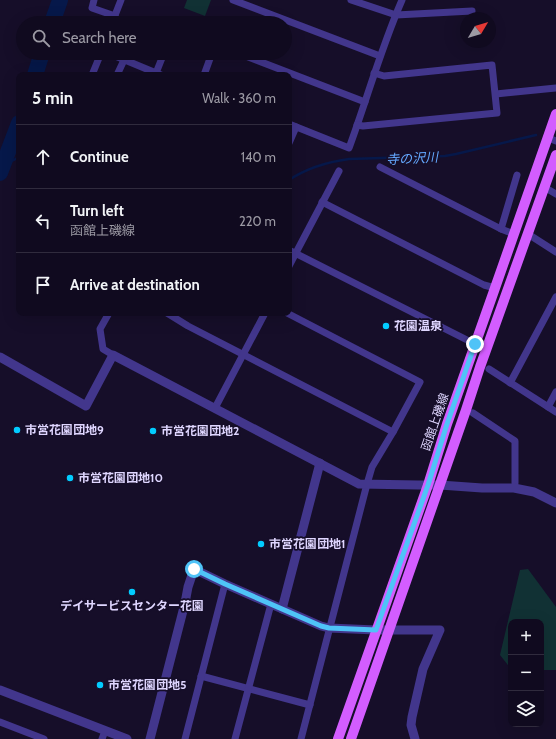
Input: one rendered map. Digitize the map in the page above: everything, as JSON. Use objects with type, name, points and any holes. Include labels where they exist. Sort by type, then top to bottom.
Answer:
[{"type":"main road","name":"函館上磯線","points":[[338,739],[428,485],[447,424],[494,288],[552,139],[556,114]]},
{"type":"main road","name":"函館上磯線","points":[[351,739],[480,367],[556,155]]},
{"type":"street","points":[[94,0],[92,8],[108,16]]},
{"type":"street","points":[[115,16],[121,0]]},
{"type":"street","points":[[233,0],[275,16]]},
{"type":"street","points":[[352,0],[396,14],[472,11]]},
{"type":"street","points":[[292,125],[349,148],[380,56],[402,0]]},
{"type":"street","points":[[292,22],[380,56]]},
{"type":"street","points":[[93,72],[98,60]]},
{"type":"street","points":[[118,72],[124,60],[154,72]]},
{"type":"street","points":[[159,72],[162,60]]},
{"type":"street","points":[[205,72],[209,60]]},
{"type":"street","points":[[256,60],[287,72]]},
{"type":"street","points":[[357,125],[363,126],[497,113],[492,64],[384,76],[374,73]]},
{"type":"street","points":[[292,74],[365,102]]},
{"type":"street","points":[[496,94],[556,88]]},
{"type":"street","points":[[380,167],[501,229],[514,234]]},
{"type":"street","points":[[339,171],[292,251],[475,344]]},
{"type":"street","points":[[501,229],[517,175]]},
{"type":"street","points":[[544,187],[556,194]]},
{"type":"street","points":[[322,202],[484,285],[494,288]]},
{"type":"street","points":[[528,234],[556,252]]},
{"type":"street","points":[[510,383],[556,297]]},
{"type":"street","points":[[107,316],[100,329],[103,349],[359,484],[440,485],[519,489],[534,492],[555,500]]},
{"type":"street","points":[[172,316],[243,355],[393,432]]},
{"type":"street","points":[[215,408],[263,316]]},
{"type":"street","points":[[292,316],[420,382],[372,467],[301,739]]},
{"type":"street","points":[[0,357],[86,406],[113,355]]},
{"type":"street","points":[[489,369],[556,412]]},
{"type":"street","points":[[548,407],[556,392]]},
{"type":"street","points":[[473,413],[515,441],[514,483]]},
{"type":"street","points":[[282,609],[320,463]]},
{"type":"street","points":[[150,739],[188,587],[194,569],[282,609],[329,628],[440,630],[423,669],[412,717],[412,731],[415,739]]},
{"type":"street","points":[[185,739],[225,584]]},
{"type":"street","points":[[234,739],[271,604]]},
{"type":"street","points":[[201,676],[310,705]]},
{"type":"street","points":[[0,690],[103,735],[127,739]]},
{"type":"street","points":[[0,722],[42,739]]},
{"type":"green space","points":[[187,0],[211,0],[205,16],[184,8]]},
{"type":"green space","points":[[528,569],[556,607],[556,670],[544,670],[544,619],[508,619],[520,570]]},
{"type":"green space","points":[[508,621],[508,665],[500,655]]},
{"type":"waterway","points":[[54,16],[60,0]]},
{"type":"waterway","points":[[36,72],[40,60]]},
{"type":"waterway","points":[[0,173],[16,131]]},
{"type":"waterway","name":"寺の沢川","points":[[292,178],[310,169],[341,160],[445,156],[536,135]]},
{"type":"waterway","name":"寺の沢川","points":[[3,166],[16,159]]},
{"type":"place","name":"花園温泉","points":[[386,326]]},
{"type":"place","name":"市営花園団地9","points":[[17,430]]},
{"type":"place","name":"市営花園団地2","points":[[153,431]]},
{"type":"place","name":"市営花園団地10","points":[[70,478]]},
{"type":"place","name":"市営花園団地1","points":[[261,544]]},
{"type":"place","name":"デイサービスセンター花園","points":[[132,592]]},
{"type":"place","name":"市営花園団地5","points":[[100,685]]},
{"type":"route","points":[[194,569],[321,626],[329,628],[376,630],[428,485],[447,424],[475,344]]}]
